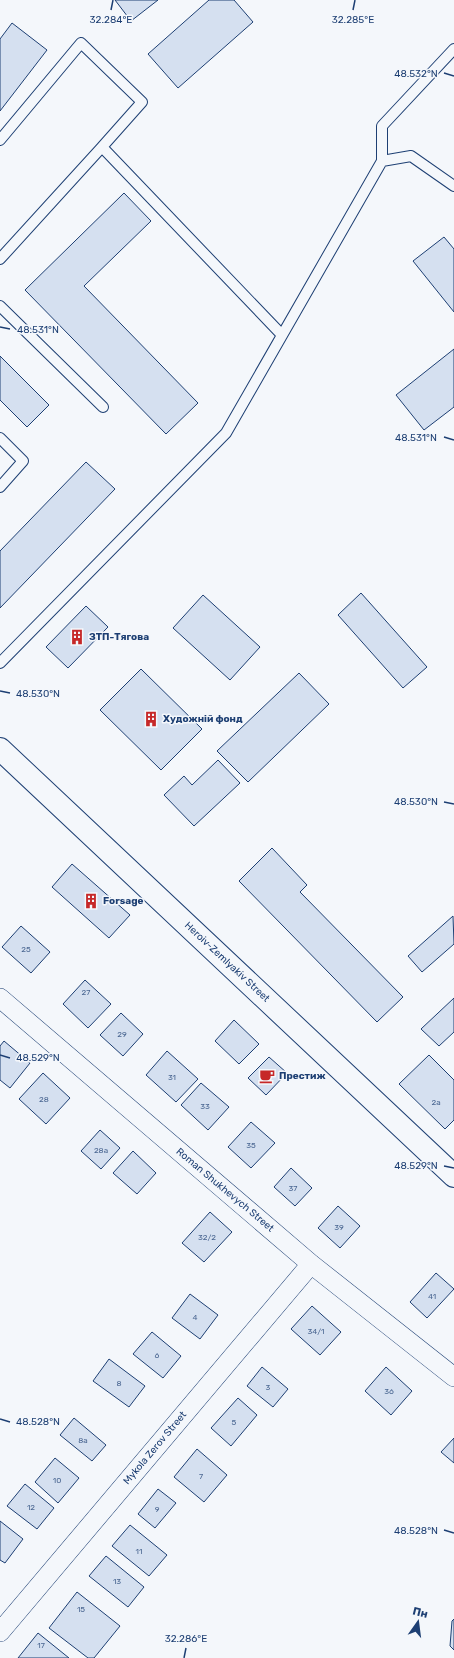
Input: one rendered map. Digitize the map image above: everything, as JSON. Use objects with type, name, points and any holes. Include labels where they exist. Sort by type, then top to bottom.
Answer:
[{"type":"main road","name":"Heroiv-Zemlyakiv Street","points":[[0,749],[454,1176]]},
{"type":"street","name":"Roman Shukhevych Street","points":[[0,998],[311,1264],[454,1377]]},
{"type":"street","name":"Mykola Zerov Street","points":[[0,1632],[311,1264]]},
{"type":"lane","points":[[0,140],[81,43],[142,102],[0,259]]},
{"type":"lane","points":[[0,663],[226,433],[382,161],[382,126],[454,49]]},
{"type":"lane","points":[[102,147],[282,335]]},
{"type":"lane","points":[[382,161],[411,156],[454,186]]},
{"type":"lane","points":[[0,306],[104,407]]},
{"type":"lane","points":[[0,438],[23,461],[0,487]]},
{"type":"building","points":[[115,0],[158,0],[131,21]]},
{"type":"building","points":[[209,0],[234,0],[253,22],[178,88],[148,54]]},
{"type":"building","points":[[12,23],[47,50],[0,111],[0,39]]},
{"type":"building","points":[[124,193],[151,221],[84,286],[198,403],[166,434],[25,290]]},
{"type":"building","points":[[444,237],[454,249],[454,312],[413,261]]},
{"type":"building","points":[[454,349],[454,407],[424,430],[396,395]]},
{"type":"building","points":[[0,356],[49,405],[27,427],[0,400]]},
{"type":"building","points":[[86,462],[115,489],[0,608],[0,551]]},
{"type":"building","points":[[361,593],[427,667],[403,688],[338,615]]},
{"type":"building","points":[[203,595],[260,647],[230,680],[173,628]]},
{"type":"building","name":"ЗТП-Тягова","points":[[86,606],[108,627],[68,668],[46,647]]},
{"type":"building","name":"Художній фонд","points":[[141,669],[202,729],[161,770],[100,710]]},
{"type":"building","points":[[299,673],[329,704],[248,782],[217,751]]},
{"type":"building","points":[[218,760],[240,783],[194,826],[164,795],[184,776],[192,785]]},
{"type":"building","points":[[272,848],[307,885],[300,892],[403,997],[377,1022],[239,881]]},
{"type":"building","name":"Forsage","points":[[72,864],[130,915],[109,938],[52,887]]},
{"type":"building","points":[[453,916],[454,944],[422,972],[408,956]]},
{"type":"building","points":[[21,926],[50,952],[31,973],[2,947]]},
{"type":"building","points":[[85,980],[111,1004],[88,1028],[63,1004]]},
{"type":"building","points":[[454,998],[454,1032],[439,1046],[421,1029]]},
{"type":"building","points":[[121,1013],[143,1034],[123,1056],[100,1035]]},
{"type":"building","points":[[234,1020],[259,1044],[239,1064],[215,1041]]},
{"type":"building","points":[[4,1041],[30,1063],[10,1088],[0,1080],[0,1046]]},
{"type":"building","points":[[167,1051],[198,1079],[176,1102],[146,1075]]},
{"type":"building","points":[[429,1055],[454,1080],[454,1120],[445,1129],[399,1084]]},
{"type":"building","name":"Престиж","points":[[269,1057],[287,1073],[266,1095],[248,1078]]},
{"type":"building","points":[[43,1073],[70,1098],[46,1124],[19,1099]]},
{"type":"building","points":[[201,1083],[229,1107],[208,1130],[181,1105]]},
{"type":"building","points":[[251,1122],[275,1143],[251,1168],[228,1147]]},
{"type":"building","points":[[100,1130],[120,1148],[101,1169],[81,1151]]},
{"type":"building","points":[[133,1151],[156,1173],[137,1194],[113,1173]]},
{"type":"building","points":[[291,1168],[312,1188],[295,1206],[274,1187]]},
{"type":"building","points":[[338,1206],[360,1226],[340,1248],[318,1228]]},
{"type":"building","points":[[210,1212],[232,1232],[204,1262],[182,1243]]},
{"type":"building","points":[[436,1273],[454,1289],[427,1318],[410,1302]]},
{"type":"building","points":[[190,1294],[218,1315],[200,1339],[172,1318]]},
{"type":"building","points":[[312,1306],[341,1332],[320,1355],[291,1329]]},
{"type":"building","points":[[152,1332],[181,1356],[163,1378],[133,1354]]},
{"type":"building","points":[[109,1359],[145,1386],[129,1407],[93,1381]]},
{"type":"building","points":[[262,1367],[288,1389],[273,1407],[247,1386]]},
{"type":"building","points":[[386,1367],[412,1391],[391,1415],[365,1391]]},
{"type":"building","points":[[238,1398],[257,1415],[231,1446],[211,1428]]},
{"type":"building","points":[[74,1418],[106,1445],[92,1461],[60,1435]]},
{"type":"building","points":[[454,1438],[454,1463],[441,1452]]},
{"type":"building","points":[[197,1449],[227,1475],[204,1502],[174,1477]]},
{"type":"building","points":[[55,1458],[79,1478],[58,1503],[35,1482]]},
{"type":"building","points":[[25,1484],[54,1508],[37,1529],[7,1506]]},
{"type":"building","points":[[158,1489],[176,1503],[155,1528],[138,1514]]},
{"type":"building","points":[[0,1521],[23,1539],[5,1563],[0,1560]]},
{"type":"building","points":[[130,1525],[167,1555],[149,1576],[112,1546]]},
{"type":"building","points":[[106,1556],[144,1587],[128,1607],[89,1576]]},
{"type":"building","points":[[77,1592],[120,1626],[94,1658],[88,1658],[49,1628]]},
{"type":"building","points":[[454,1619],[454,1650],[450,1646],[452,1621]]},
{"type":"building","points":[[38,1633],[69,1658],[18,1658]]},
{"type":"place","name":"ЗТП-Тягова","points":[[77,637]]},
{"type":"place","name":"Художній фонд","points":[[151,719]]},
{"type":"place","name":"Forsage","points":[[91,901]]},
{"type":"place","name":"Престиж","points":[[267,1076]]}]
